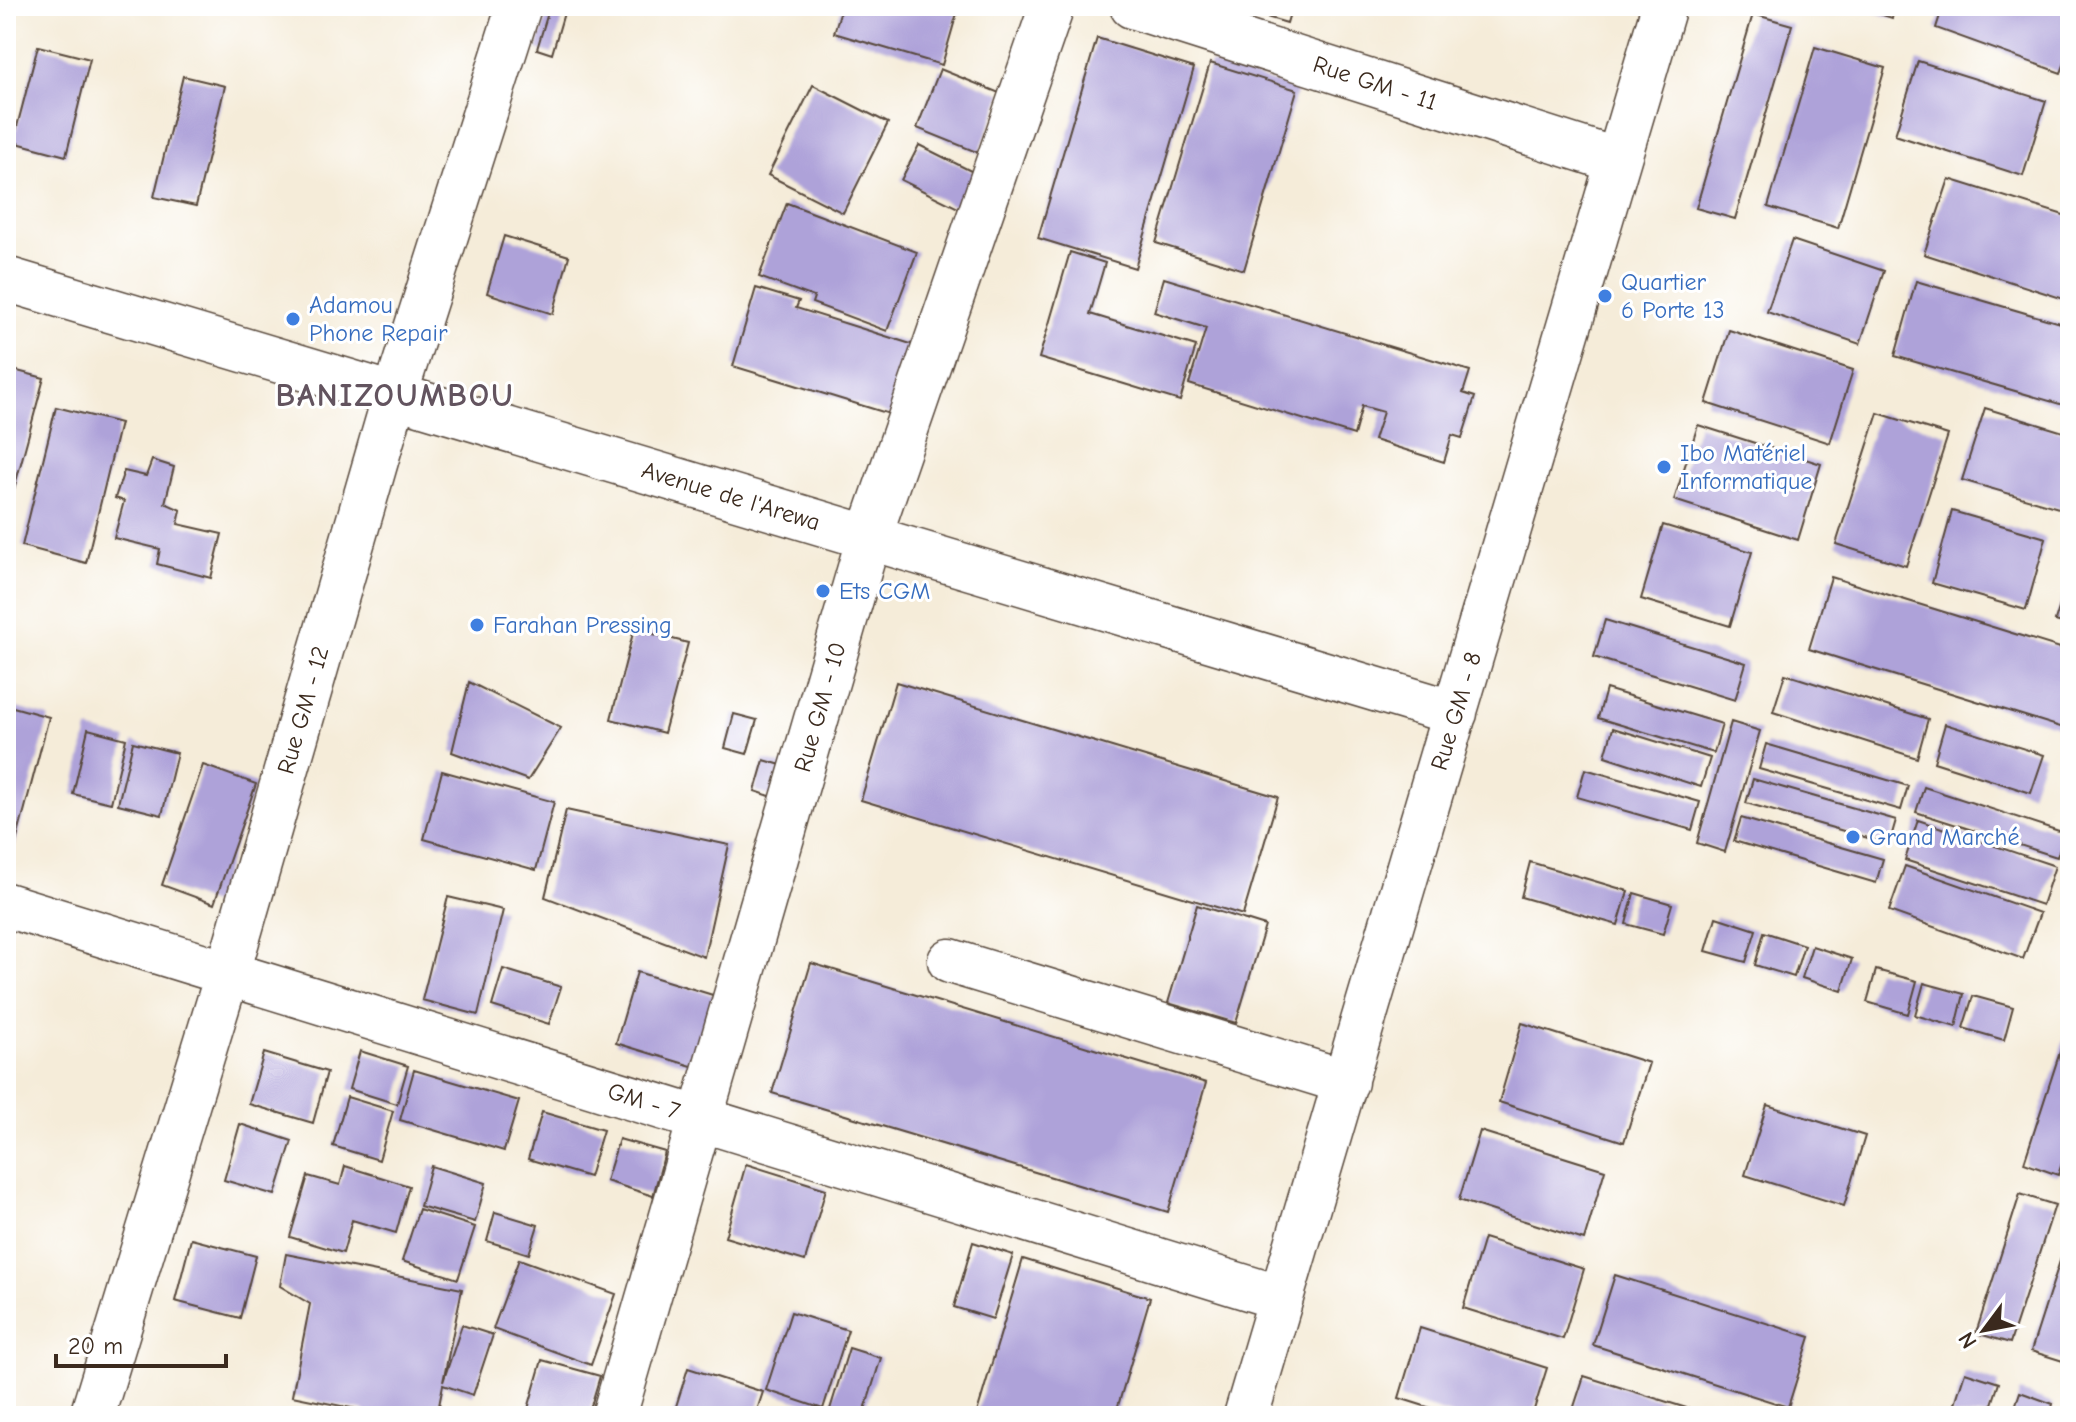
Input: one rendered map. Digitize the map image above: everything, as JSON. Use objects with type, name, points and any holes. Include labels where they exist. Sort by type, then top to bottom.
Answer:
[{"type":"street","name":"Rue GM - 12","points":[[92,1416],[227,975],[395,395],[519,6]]},
{"type":"street","name":"Rue GM - 10","points":[[614,1416],[869,537],[1052,6]]},
{"type":"street","name":"Rue GM - 11","points":[[1132,6],[1618,161]]},
{"type":"street","name":"Rue GM - 8","points":[[1246,1416],[1664,6]]},
{"type":"street","name":"Avenue de l'Arewa","points":[[6,279],[1455,713]]},
{"type":"street","name":"GM - 7","points":[[6,905],[1281,1298]]},
{"type":"street","points":[[950,961],[1346,1082]]},
{"type":"building","points":[[550,6],[566,6],[552,54],[537,49]]},
{"type":"building","points":[[842,6],[959,6],[942,65],[834,33]]},
{"type":"building","points":[[1255,6],[1292,6],[1287,23],[1253,13]]},
{"type":"building","points":[[1358,6],[1378,6],[1376,13]]},
{"type":"building","points":[[1855,6],[1896,6],[1892,18]]},
{"type":"building","points":[[1943,6],[2070,6],[2070,49],[2061,73],[1936,28]]},
{"type":"building","points":[[1753,14],[1792,25],[1735,219],[1696,208]]},
{"type":"building","points":[[1097,38],[1194,68],[1135,268],[1038,238]]},
{"type":"building","points":[[38,46],[90,59],[66,156],[13,142]]},
{"type":"building","points":[[1815,47],[1885,68],[1838,228],[1768,207]]},
{"type":"building","points":[[1918,61],[2046,101],[2023,176],[1895,135]]},
{"type":"building","points":[[1210,63],[1297,90],[1244,270],[1156,243]]},
{"type":"building","points":[[940,69],[1002,94],[979,153],[917,128]]},
{"type":"building","points":[[183,76],[225,86],[196,206],[154,197]]},
{"type":"building","points":[[813,85],[888,123],[843,213],[768,175]]},
{"type":"building","points":[[919,145],[977,174],[960,209],[901,180]]},
{"type":"building","points":[[1949,179],[2070,217],[2070,301],[1924,254]]},
{"type":"building","points":[[787,203],[917,252],[887,331],[812,303],[814,297],[759,277]]},
{"type":"building","points":[[504,236],[569,256],[553,314],[487,293]]},
{"type":"building","points":[[1792,240],[1884,271],[1860,344],[1767,312]]},
{"type":"building","points":[[1070,252],[1105,263],[1090,314],[1196,346],[1180,401],[1039,358]]},
{"type":"building","points":[[1164,278],[1470,371],[1463,393],[1475,397],[1462,438],[1452,435],[1444,462],[1374,440],[1383,412],[1362,406],[1354,435],[1189,384],[1206,328],[1154,312]]},
{"type":"building","points":[[1916,281],[2070,326],[2070,407],[1895,356]]},
{"type":"building","points":[[756,288],[799,301],[796,308],[914,345],[893,415],[733,366]]},
{"type":"building","points":[[1729,330],[1853,370],[1830,443],[1706,403]]},
{"type":"building","points":[[6,368],[44,378],[7,515],[6,515]]},
{"type":"building","points":[[56,407],[120,423],[86,563],[22,546]]},
{"type":"building","points":[[1985,408],[2070,434],[2070,481],[2062,509],[1962,480]]},
{"type":"building","points":[[1878,413],[1948,435],[1906,566],[1836,544]]},
{"type":"building","points":[[1698,425],[1821,464],[1798,540],[1674,500]]},
{"type":"building","points":[[152,460],[174,467],[165,503],[181,510],[178,524],[222,534],[211,578],[157,564],[160,549],[114,538],[124,501],[115,498],[124,471],[146,476]]},
{"type":"building","points":[[1952,511],[2046,538],[2026,610],[1932,583]]},
{"type":"building","points":[[1663,525],[1752,552],[1730,626],[1641,599]]},
{"type":"building","points":[[2070,573],[2070,625],[2055,621]]},
{"type":"building","points":[[1831,577],[2070,651],[2070,730],[1809,649]]},
{"type":"building","points":[[1605,620],[1746,663],[1735,700],[1594,657]]},
{"type":"building","points":[[634,629],[688,643],[664,733],[611,719]]},
{"type":"building","points":[[1785,674],[1928,719],[1917,758],[1773,712]]},
{"type":"building","points":[[469,682],[561,728],[528,780],[452,752]]},
{"type":"building","points":[[896,682],[1278,797],[1243,915],[861,800]]},
{"type":"building","points":[[1606,689],[1722,724],[1714,753],[1598,718]]},
{"type":"building","points":[[6,705],[49,717],[15,846],[6,844]]},
{"type":"building","points":[[734,714],[757,720],[747,754],[725,748]]},
{"type":"building","points":[[1731,722],[1760,731],[1725,852],[1697,843]]},
{"type":"building","points":[[1945,724],[2044,755],[2031,793],[1934,762]]},
{"type":"building","points":[[1613,728],[1710,758],[1701,787],[1605,756]]},
{"type":"building","points":[[88,729],[126,739],[111,803],[73,794]]},
{"type":"building","points":[[133,742],[177,753],[162,815],[118,804]]},
{"type":"building","points":[[1766,744],[1908,786],[1901,810],[1759,769]]},
{"type":"building","points":[[764,760],[795,769],[785,801],[755,791]]},
{"type":"building","points":[[203,765],[256,784],[214,904],[162,885]]},
{"type":"building","points":[[1585,769],[1700,802],[1692,830],[1577,797]]},
{"type":"building","points":[[442,771],[554,802],[536,870],[424,839]]},
{"type":"building","points":[[1753,779],[1896,820],[1889,844],[1746,803]]},
{"type":"building","points":[[1924,787],[2065,833],[2057,857],[1916,812]]},
{"type":"building","points":[[566,810],[729,845],[704,957],[545,897]]},
{"type":"building","points":[[1741,818],[1883,859],[1876,883],[1734,841]]},
{"type":"building","points":[[1918,820],[2055,866],[2042,905],[1905,860]]},
{"type":"building","points":[[1530,862],[1628,891],[1618,925],[1521,897]]},
{"type":"building","points":[[1905,866],[2040,913],[2023,959],[1889,911]]},
{"type":"building","points":[[1634,893],[1672,904],[1663,934],[1626,924]]},
{"type":"building","points":[[448,897],[503,910],[478,1015],[422,1000]]},
{"type":"building","points":[[1197,905],[1265,926],[1236,1023],[1168,1003]]},
{"type":"building","points":[[1716,917],[1756,930],[1746,962],[1706,951]]},
{"type":"building","points":[[1764,932],[1804,945],[1794,977],[1755,965]]},
{"type":"building","points":[[1812,946],[1852,959],[1842,991],[1802,978]]},
{"type":"building","points":[[811,963],[1206,1083],[1168,1212],[772,1093]]},
{"type":"building","points":[[503,969],[561,987],[549,1024],[492,1006]]},
{"type":"building","points":[[1876,970],[1917,981],[1908,1014],[1867,1002]]},
{"type":"building","points":[[637,972],[716,996],[695,1067],[616,1043]]},
{"type":"building","points":[[1924,983],[1964,994],[1956,1027],[1915,1015]]},
{"type":"building","points":[[1973,996],[2013,1007],[2004,1040],[1963,1028]]},
{"type":"building","points":[[1522,1023],[1649,1063],[1624,1142],[1499,1102]]},
{"type":"building","points":[[2069,1024],[2070,1139],[2058,1175],[2024,1163]]},
{"type":"building","points":[[360,1051],[408,1066],[397,1104],[349,1089]]},
{"type":"building","points":[[264,1053],[327,1072],[313,1123],[249,1104]]},
{"type":"building","points":[[414,1070],[519,1101],[504,1151],[400,1120]]},
{"type":"building","points":[[347,1097],[393,1111],[379,1160],[333,1146]]},
{"type":"building","points":[[1767,1105],[1865,1136],[1844,1206],[1745,1175]]},
{"type":"building","points":[[542,1112],[603,1130],[589,1177],[528,1159]]},
{"type":"building","points":[[240,1124],[292,1141],[275,1195],[224,1180]]},
{"type":"building","points":[[1480,1131],[1605,1170],[1584,1240],[1459,1200]]},
{"type":"building","points":[[619,1139],[665,1152],[653,1196],[606,1181]]},
{"type":"building","points":[[746,1164],[826,1189],[805,1261],[725,1237]]},
{"type":"building","points":[[345,1166],[409,1186],[396,1233],[352,1220],[343,1253],[290,1237],[308,1176],[340,1185]]},
{"type":"building","points":[[431,1166],[486,1183],[475,1222],[420,1206]]},
{"type":"building","points":[[2020,1194],[2055,1205],[2010,1343],[1976,1333]]},
{"type":"building","points":[[419,1209],[475,1227],[458,1279],[402,1261]]},
{"type":"building","points":[[495,1212],[538,1225],[529,1254],[487,1241]]},
{"type":"building","points":[[2069,1233],[2070,1348],[2066,1362],[2031,1351]]},
{"type":"building","points":[[1484,1238],[1584,1269],[1563,1339],[1463,1308]]},
{"type":"building","points":[[191,1239],[256,1256],[240,1318],[175,1301]]},
{"type":"building","points":[[973,1242],[1013,1255],[993,1319],[954,1307]]},
{"type":"building","points":[[286,1254],[462,1289],[443,1382],[462,1325],[493,1335],[473,1395],[443,1385],[437,1416],[374,1412],[381,1416],[365,1416],[366,1411],[292,1396],[310,1304],[280,1286]]},
{"type":"building","points":[[519,1259],[616,1294],[591,1365],[493,1329]]},
{"type":"building","points":[[1023,1259],[1150,1298],[1115,1416],[976,1416]]},
{"type":"building","points":[[1615,1275],[1810,1337],[1788,1407],[1593,1345]]},
{"type":"building","points":[[791,1312],[848,1330],[823,1409],[766,1390]]},
{"type":"building","points":[[1420,1328],[1547,1368],[1532,1416],[1456,1416],[1399,1398]]},
{"type":"building","points":[[849,1348],[881,1358],[863,1416],[828,1416]]},
{"type":"building","points":[[542,1360],[600,1376],[588,1416],[526,1416]]},
{"type":"building","points":[[688,1368],[763,1392],[755,1416],[673,1416]]},
{"type":"building","points":[[1965,1372],[1999,1383],[1988,1416],[1951,1416]]},
{"type":"building","points":[[1584,1376],[1709,1415],[1709,1416],[1571,1416]]},
{"type":"building","points":[[2020,1392],[2053,1404],[2050,1416],[2012,1416]]},
{"type":"place","name":"Quartier 6 Porte 13","points":[[1605,296]]},
{"type":"place","name":"Adamou Phone Repair","points":[[293,319]]},
{"type":"place","name":"Ibo Matériel Informatique","points":[[1664,467]]},
{"type":"place","name":"Ets CGM","points":[[823,591]]},
{"type":"place","name":"Farahan Pressing","points":[[477,625]]},
{"type":"place","name":"Grand Marché","points":[[1853,837]]},
{"type":"district","name":"BANIZOUMBOU","points":[[395,395]]}]
